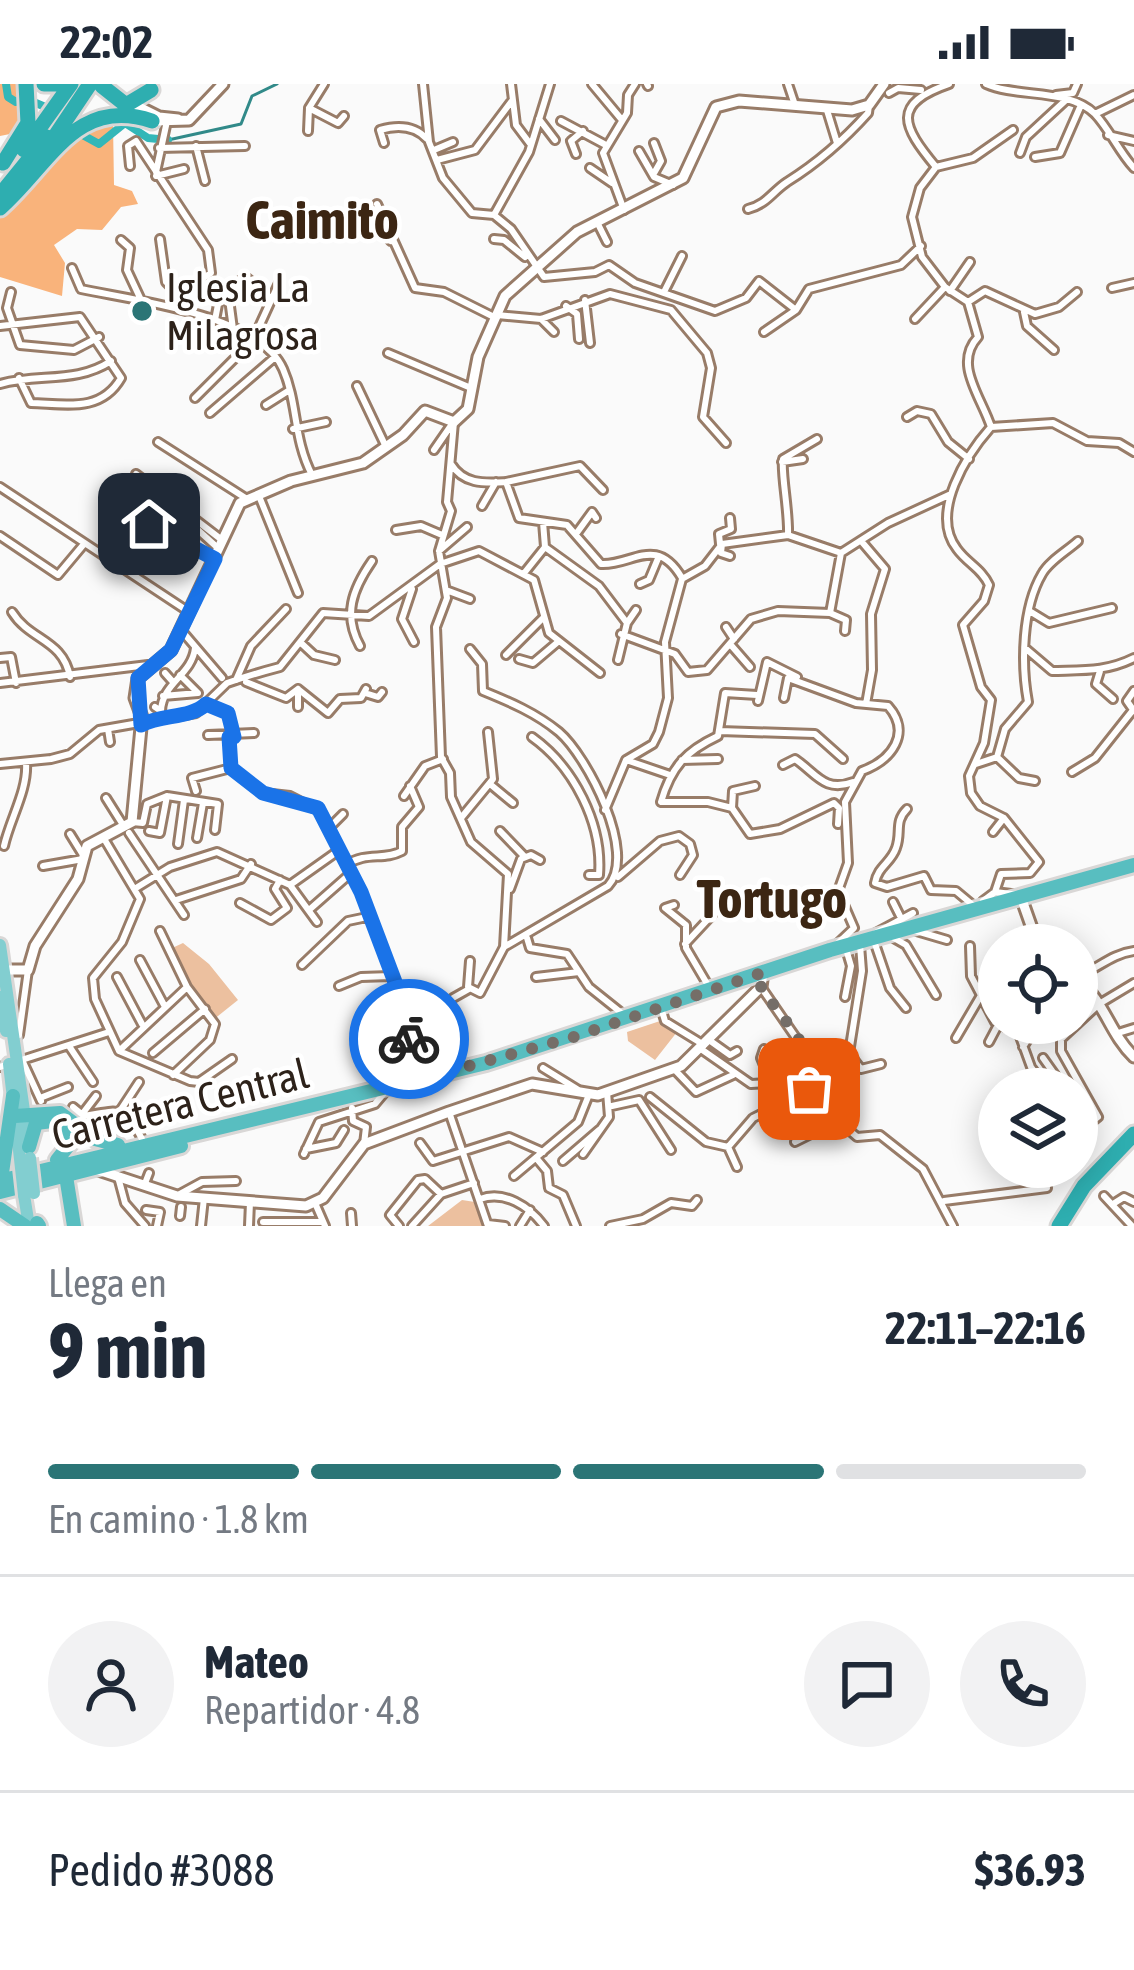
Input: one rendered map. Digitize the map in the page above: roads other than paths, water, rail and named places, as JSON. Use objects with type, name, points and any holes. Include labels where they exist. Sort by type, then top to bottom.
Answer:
[{"type":"highway","points":[[1,171],[29,117],[26,84]]},
{"type":"highway","points":[[44,84],[59,84]]},
{"type":"highway","points":[[1,171],[93,86]]},
{"type":"highway","points":[[93,86],[132,93],[153,86]]},
{"type":"highway","points":[[93,86],[131,104],[153,86]]},
{"type":"highway","points":[[0,207],[93,86]]},
{"type":"highway","points":[[0,195],[93,86]]},
{"type":"highway","points":[[153,86],[142,105],[159,120]]},
{"type":"highway","points":[[0,207],[86,122],[114,113],[159,120]]},
{"type":"highway","name":"Carretera Central","points":[[853,946],[903,936],[1134,867]]},
{"type":"highway","name":"Carretera Central","points":[[221,1130],[408,1084],[662,1011],[853,946],[1021,898]]},
{"type":"highway","name":"Carretera Central","points":[[630,1020],[763,978]]},
{"type":"highway","name":"Carretera Central","points":[[0,1181],[408,1084]]},
{"type":"highway","points":[[0,1181],[13,1096]]},
{"type":"highway","points":[[20,1115],[62,1114],[95,1139],[118,1145]]},
{"type":"highway","points":[[26,1155],[36,1123],[59,1119],[72,1138],[56,1160]]},
{"type":"highway","points":[[0,1181],[56,1160],[142,1139],[221,1130]]},
{"type":"highway","points":[[34,1190],[97,1169],[120,1170],[221,1130]]},
{"type":"highway","points":[[1059,1226],[1084,1186],[1134,1138]]},
{"type":"highway","points":[[1071,1226],[1134,1138]]},
{"type":"highway","points":[[64,1177],[72,1226]]},
{"type":"highway","points":[[64,1177],[72,1226]]},
{"type":"highway","points":[[0,1181],[66,1197]]},
{"type":"highway","points":[[0,1209],[33,1226]]},
{"type":"main road","points":[[1,949],[24,970]]},
{"type":"main road","points":[[1,949],[20,1055],[13,1096],[20,1115]]},
{"type":"main road","points":[[0,997],[16,1063],[34,1190],[33,1226]]},
{"type":"street","points":[[93,86],[159,120],[194,111],[220,84]]},
{"type":"street","points":[[308,130],[310,108],[324,84]]},
{"type":"street","points":[[426,84],[422,94],[437,160],[466,208],[477,217],[494,215],[511,229],[534,267]]},
{"type":"street","points":[[511,84],[516,125],[531,146]]},
{"type":"street","points":[[494,215],[531,146],[550,84]]},
{"type":"street","points":[[788,84],[795,105]]},
{"type":"street","points":[[748,209],[765,204],[784,184],[824,161],[887,88],[925,91],[949,84]]},
{"type":"street","points":[[986,84],[1081,105],[1095,114],[1134,168]]},
{"type":"street","points":[[1031,95],[1033,84]]},
{"type":"street","points":[[1054,98],[1073,93],[1077,84]]},
{"type":"street","points":[[624,210],[620,190],[604,160],[604,144],[622,119],[632,85]]},
{"type":"street","points":[[591,91],[622,119]]},
{"type":"street","points":[[925,91],[911,104],[910,126],[936,167]]},
{"type":"street","points":[[1095,114],[1134,95]]},
{"type":"street","points":[[1020,153],[1026,137],[1066,100]]},
{"type":"street","points":[[434,450],[468,409],[478,357],[505,296],[577,232],[674,185],[692,168],[716,107],[739,101],[869,105]]},
{"type":"street","points":[[437,160],[475,149],[511,102]]},
{"type":"street","points":[[131,104],[159,120]]},
{"type":"street","points":[[1035,157],[1060,153],[1081,105]]},
{"type":"street","points":[[826,107],[837,143]]},
{"type":"street","points":[[310,108],[338,123],[344,116]]},
{"type":"street","points":[[539,119],[555,140]]},
{"type":"street","points":[[156,176],[159,120]]},
{"type":"street","points":[[561,121],[604,144]]},
{"type":"street","points":[[384,143],[380,130],[400,126],[416,129],[431,146]]},
{"type":"street","points":[[991,427],[966,362],[967,347],[978,337],[968,302],[948,289],[922,257],[914,206],[923,180],[936,167],[973,158],[1012,130]]},
{"type":"street","points":[[575,154],[571,141],[583,131]]},
{"type":"street","points":[[1108,135],[1134,140]]},
{"type":"street","points":[[130,166],[128,146],[136,141],[208,250],[212,266],[205,281],[179,295]]},
{"type":"street","points":[[431,146],[452,142]]},
{"type":"street","points":[[653,175],[662,161],[654,143]]},
{"type":"street","points":[[161,144],[245,146]]},
{"type":"street","points":[[196,146],[205,181]]},
{"type":"street","points":[[639,151],[653,175],[674,185]]},
{"type":"street","points":[[590,168],[620,190]]},
{"type":"street","points":[[156,176],[184,169]]},
{"type":"street","points":[[376,204],[415,288],[444,292],[496,316],[541,319],[566,306],[610,294],[671,310],[707,353],[711,368],[703,417],[726,443]]},
{"type":"street","points":[[369,215],[400,254]]},
{"type":"street","points":[[597,222],[607,242]]},
{"type":"street","points":[[160,239],[167,278],[179,295],[177,306]]},
{"type":"street","points":[[494,239],[503,240],[549,278],[595,272],[609,265],[629,280],[681,295],[694,309],[715,311],[746,298],[759,281],[796,310]]},
{"type":"street","points":[[122,240],[130,248],[127,270],[141,300]]},
{"type":"street","points":[[764,332],[796,310],[809,289],[901,265],[921,246]]},
{"type":"street","points":[[664,290],[682,256]]},
{"type":"street","points":[[915,319],[970,262]]},
{"type":"street","points":[[72,268],[80,290],[99,297],[177,306],[233,329],[275,357],[288,391],[293,429],[312,475]]},
{"type":"street","points":[[155,283],[180,270]]},
{"type":"street","points":[[242,280],[273,299]]},
{"type":"street","points":[[195,398],[253,340],[278,283]]},
{"type":"street","points":[[1112,288],[1134,283]]},
{"type":"street","points":[[968,302],[985,291],[1024,312],[1046,313],[1076,292]]},
{"type":"street","points":[[11,292],[10,322],[16,340],[28,349],[74,350],[99,337]]},
{"type":"street","points":[[215,320],[220,294]]},
{"type":"street","points":[[229,299],[233,329]]},
{"type":"street","points":[[585,300],[590,343]]},
{"type":"street","points":[[566,306],[577,314],[580,339]]},
{"type":"street","points":[[1024,312],[1027,326],[1054,350]]},
{"type":"street","points":[[0,326],[80,317],[99,337],[118,384],[87,405],[31,403],[20,378]]},
{"type":"street","points":[[233,329],[246,317]]},
{"type":"street","points":[[541,319],[554,332]]},
{"type":"street","points":[[388,352],[474,390]]},
{"type":"street","points":[[210,413],[275,357]]},
{"type":"street","points":[[0,384],[20,378],[79,377],[112,360]]},
{"type":"street","points":[[357,386],[386,447]]},
{"type":"street","points":[[266,405],[288,391]]},
{"type":"street","points":[[0,683],[148,665],[171,650],[234,509],[312,475],[349,469],[386,447],[425,411],[454,422]]},
{"type":"street","points":[[907,417],[917,411],[931,414],[948,442],[969,459]]},
{"type":"street","points":[[454,422],[447,502],[452,512],[439,551],[446,590],[436,627],[442,759],[459,820],[471,842],[505,866],[508,893],[504,947],[486,990],[476,994],[469,989]]},
{"type":"street","points":[[991,427],[1053,423],[1087,441],[1119,443],[1134,452]]},
{"type":"street","points":[[293,429],[326,424]]},
{"type":"street","points":[[907,809],[898,820],[895,852],[879,869],[875,883],[887,887],[925,876],[931,890],[956,891],[975,908],[995,892],[1001,874],[1030,872],[1039,864],[1004,818],[980,806],[971,793],[973,765],[984,742],[991,700],[981,687],[963,625],[984,601],[989,585],[951,538],[951,494],[991,427]]},
{"type":"street","points":[[782,462],[818,439]]},
{"type":"street","points":[[158,442],[253,498],[298,592]]},
{"type":"street","points":[[782,462],[803,459]]},
{"type":"street","points":[[450,460],[458,473],[472,481],[506,482],[580,466],[603,490]]},
{"type":"street","points":[[782,462],[789,485],[788,535]]},
{"type":"street","points":[[136,474],[219,549]]},
{"type":"street","points":[[482,506],[494,495],[496,482]]},
{"type":"street","points":[[506,482],[519,518],[567,524],[601,565],[634,554],[659,556],[682,579]]},
{"type":"street","points":[[0,487],[189,612]]},
{"type":"street","points":[[605,810],[626,760],[653,744],[659,732],[668,698],[664,654],[682,579],[705,566],[721,544],[788,535],[841,553],[888,523],[951,494]]},
{"type":"street","points":[[131,500],[149,524],[219,549]]},
{"type":"street","points":[[166,520],[178,512],[219,549]]},
{"type":"street","points":[[576,534],[584,518],[592,512],[596,518]]},
{"type":"street","points":[[730,518],[731,529],[718,534],[721,553],[730,556]]},
{"type":"street","points":[[524,573],[545,548],[543,522]]},
{"type":"street","points":[[396,530],[421,526],[442,535]]},
{"type":"street","points":[[439,551],[467,527]]},
{"type":"street","points":[[0,536],[58,575],[84,544]]},
{"type":"street","points":[[997,757],[1005,729],[1028,702],[1025,648],[1042,574],[1078,541]]},
{"type":"street","points":[[862,542],[885,569],[871,614],[872,670],[866,704]]},
{"type":"street","points":[[545,548],[599,586],[627,623]]},
{"type":"street","points":[[246,682],[262,670],[280,667],[323,614],[369,616],[440,564],[482,551],[524,573],[537,586],[542,619],[559,641],[600,673]]},
{"type":"street","points":[[830,613],[841,553]]},
{"type":"street","points":[[640,584],[649,580],[659,556]]},
{"type":"street","points":[[360,646],[348,622],[353,592],[372,561]]},
{"type":"street","points":[[413,585],[402,619],[414,642]]},
{"type":"street","points":[[446,590],[470,599]]},
{"type":"street","points":[[1031,612],[1049,623],[1112,608]]},
{"type":"street","points":[[0,764],[26,764],[70,754],[98,730],[196,712],[236,680],[251,646],[286,609]]},
{"type":"street","points":[[618,660],[621,634],[636,610]]},
{"type":"street","points":[[621,634],[664,654],[677,655],[682,669],[700,672],[713,666],[752,619],[778,611],[830,613],[846,620],[845,631]]},
{"type":"street","points":[[12,613],[25,630],[63,653],[70,678]]},
{"type":"street","points":[[506,656],[542,619]]},
{"type":"street","points":[[726,627],[750,667]]},
{"type":"street","points":[[181,629],[222,678]]},
{"type":"street","points":[[519,658],[533,663],[559,641]]},
{"type":"street","points":[[300,642],[314,655],[335,661]]},
{"type":"street","points":[[155,707],[160,711],[162,696],[194,659],[194,648]]},
{"type":"street","points":[[1025,648],[1052,670],[1100,671],[1134,658]]},
{"type":"street","points":[[470,649],[482,664],[483,691],[528,710],[563,735],[618,839],[615,879]]},
{"type":"street","points":[[0,658],[10,657],[16,683]]},
{"type":"street","points":[[720,731],[725,693],[757,698],[767,662],[797,676]]},
{"type":"street","points":[[128,828],[141,725],[135,690],[148,665]]},
{"type":"street","points":[[1100,671],[1096,684],[1113,699]]},
{"type":"street","points":[[165,673],[173,682]]},
{"type":"street","points":[[162,696],[198,693],[180,675]]},
{"type":"street","points":[[783,765],[795,759],[812,777],[836,786],[856,780],[888,758],[900,738],[893,709],[788,678],[784,698]]},
{"type":"street","points":[[236,680],[286,698],[300,685]]},
{"type":"street","points":[[300,685],[328,713],[340,699],[352,701],[366,691],[378,697],[382,692]]},
{"type":"street","points":[[298,707],[300,685]]},
{"type":"street","points":[[1072,772],[1095,758],[1134,710],[1126,701],[1132,692]]},
{"type":"street","points":[[206,704],[228,713],[231,768]]},
{"type":"street","points":[[108,729],[110,742]]},
{"type":"street","points":[[732,808],[708,802],[665,806],[662,799],[670,775],[691,747],[720,731],[814,734],[843,758]]},
{"type":"street","points":[[459,820],[490,784],[488,732]]},
{"type":"street","points":[[208,735],[254,733]]},
{"type":"street","points":[[532,737],[556,754],[602,839],[599,875],[589,874]]},
{"type":"street","points":[[973,765],[997,757]]},
{"type":"street","points":[[997,757],[1019,778],[1035,781]]},
{"type":"street","points":[[404,796],[425,766],[442,759]]},
{"type":"street","points":[[682,760],[718,759]]},
{"type":"street","points":[[626,760],[670,775]]},
{"type":"street","points":[[4,846],[13,806],[27,782],[26,764]]},
{"type":"street","points":[[196,791],[192,778],[231,768]]},
{"type":"street","points":[[231,768],[263,793],[318,808],[349,869],[404,1012],[408,1084]]},
{"type":"street","points":[[844,997],[854,928],[838,891],[848,846],[845,802],[856,780]]},
{"type":"street","points":[[490,784],[513,803]]},
{"type":"street","points":[[576,790],[592,784],[611,791]]},
{"type":"street","points":[[309,910],[368,853],[389,856],[402,850],[402,827],[418,807],[410,786]]},
{"type":"street","points":[[755,786],[733,790],[732,808],[750,834],[780,829],[834,803],[838,824]]},
{"type":"street","points":[[149,831],[160,832],[166,796]]},
{"type":"street","points":[[17,1038],[24,970],[78,879],[83,857],[103,837],[143,823],[147,804],[166,796],[218,804],[215,830]]},
{"type":"street","points":[[106,797],[184,915]]},
{"type":"street","points":[[178,844],[185,799]]},
{"type":"street","points":[[196,838],[203,803]]},
{"type":"street","points":[[328,829],[343,814]]},
{"type":"street","points":[[993,832],[1004,818]]},
{"type":"street","points":[[500,831],[524,856],[540,860]]},
{"type":"street","points":[[70,834],[83,857]]},
{"type":"street","points":[[504,947],[573,903],[596,897],[660,841],[679,836],[691,844],[693,855],[680,875]]},
{"type":"street","points":[[103,837],[136,888],[138,914],[92,978],[119,1052],[199,1082],[232,1059]]},
{"type":"street","points":[[835,854],[848,846]]},
{"type":"street","points":[[290,886],[338,851]]},
{"type":"street","points":[[136,888],[217,852],[290,886],[317,922]]},
{"type":"street","points":[[508,893],[524,856]]},
{"type":"street","points":[[43,866],[83,857]]},
{"type":"street","points":[[176,900],[241,879],[251,865]]},
{"type":"street","points":[[241,903],[249,915],[272,920],[287,908],[275,889],[280,880]]},
{"type":"street","points":[[685,944],[712,915],[710,891],[716,887]]},
{"type":"street","points":[[995,892],[1021,898],[1030,924]]},
{"type":"street","points":[[893,902],[900,916]]},
{"type":"street","points":[[674,905],[664,908],[686,926],[685,944],[710,991]]},
{"type":"street","points":[[853,946],[900,916],[913,913]]},
{"type":"street","points":[[302,965],[348,921],[367,917]]},
{"type":"street","points":[[160,931],[188,987],[215,1024],[214,1035],[173,1075]]},
{"type":"street","points":[[528,935],[527,946],[561,951],[594,993],[630,1020]]},
{"type":"street","points":[[903,936],[947,940]]},
{"type":"street","points":[[903,936],[924,968]]},
{"type":"street","points":[[903,936],[936,995]]},
{"type":"street","points":[[853,946],[906,1008]]},
{"type":"street","points":[[853,946],[862,971],[850,1053],[861,1070],[881,1064]]},
{"type":"street","points":[[970,946],[971,976],[978,985]]},
{"type":"street","points":[[1098,964],[1115,953],[1134,951]]},
{"type":"street","points":[[140,960],[164,1005]]},
{"type":"street","points":[[469,989],[470,961]]},
{"type":"street","points":[[3,969],[24,970]]},
{"type":"street","points":[[536,977],[579,972]]},
{"type":"street","points":[[339,986],[361,977],[391,976]]},
{"type":"street","points":[[117,977],[142,1024]]},
{"type":"street","points":[[120,1170],[181,1204],[204,1198],[294,1207],[315,1203],[370,1142],[424,1121],[532,1084],[585,1096],[674,1069],[705,1045],[763,978],[812,1061],[812,1085],[737,1132],[728,1147]]},
{"type":"street","points":[[1069,1068],[1060,1045],[1063,1036],[1099,1004],[1134,983]]},
{"type":"street","points":[[119,1052],[142,1024],[188,987]]},
{"type":"street","points":[[454,998],[469,989]]},
{"type":"street","points":[[956,1038],[978,1001]]},
{"type":"street","points":[[1099,1004],[1114,1035],[1134,1057]]},
{"type":"street","points":[[153,1053],[205,1010]]},
{"type":"street","points":[[662,1011],[665,1021],[705,1045],[730,1055],[737,1052]]},
{"type":"street","points":[[375,1012],[404,1012]]},
{"type":"street","points":[[1114,1035],[1134,1028]]},
{"type":"street","points":[[68,1088],[41,1100],[16,1063],[109,1032]]},
{"type":"street","points":[[1022,1044],[1035,1068]]},
{"type":"street","points":[[705,1045],[751,1084],[796,1081],[847,1098]]},
{"type":"street","points":[[69,1046],[94,1082]]},
{"type":"street","points":[[386,1047],[410,1056]]},
{"type":"street","points":[[764,1049],[761,1058],[772,1085]]},
{"type":"street","points":[[1043,1058],[1050,1068]]},
{"type":"street","points":[[543,1068],[585,1096]]},
{"type":"street","points":[[674,1069],[696,1092],[734,1074]]},
{"type":"street","points":[[120,1111],[139,1082]]},
{"type":"street","points":[[344,1130],[336,1143],[305,1152],[319,1122],[375,1104],[385,1092]]},
{"type":"street","points":[[607,1092],[612,1106]]},
{"type":"street","points":[[805,1092],[856,1137],[881,1136],[923,1168],[953,1226]]},
{"type":"street","points":[[84,1116],[82,1110],[96,1096]]},
{"type":"street","points":[[514,1176],[578,1122],[585,1096]]},
{"type":"street","points":[[650,1097],[706,1142],[728,1147]]},
{"type":"street","points":[[584,1154],[612,1106],[639,1100],[671,1150]]},
{"type":"street","points":[[763,1101],[773,1107]]},
{"type":"street","points":[[74,1107],[84,1116]]},
{"type":"street","points":[[84,1116],[108,1107],[120,1111],[142,1139]]},
{"type":"street","points":[[352,1108],[353,1121],[366,1126],[370,1142]]},
{"type":"street","points":[[795,1142],[811,1134],[809,1122],[824,1109]]},
{"type":"street","points":[[449,1112],[488,1225],[505,1226]]},
{"type":"street","points":[[578,1122],[596,1131]]},
{"type":"street","points":[[881,1136],[885,1123]]},
{"type":"street","points":[[563,1160],[596,1131]]},
{"type":"street","points":[[420,1143],[433,1161],[509,1137],[540,1155],[549,1188],[565,1198],[576,1226]]},
{"type":"street","points":[[728,1147],[737,1167]]},
{"type":"street","points":[[120,1170],[125,1203],[145,1226]]},
{"type":"street","points":[[144,1186],[149,1173]]},
{"type":"street","points":[[399,1226],[390,1215],[418,1180],[425,1179],[441,1194]]},
{"type":"street","points":[[181,1204],[202,1182],[236,1181]]},
{"type":"street","points":[[412,1226],[441,1194],[474,1183]]},
{"type":"street","points":[[943,1201],[1047,1188]]},
{"type":"street","points":[[480,1199],[501,1195],[530,1210],[544,1226]]},
{"type":"street","points":[[1104,1196],[1132,1226]]},
{"type":"street","points":[[1113,1204],[1124,1197],[1134,1202]]},
{"type":"street","points":[[201,1226],[204,1198]]},
{"type":"street","points":[[610,1226],[652,1215],[671,1202],[692,1206],[697,1200]]},
{"type":"street","points":[[249,1226],[250,1202]]},
{"type":"street","points":[[263,1222],[324,1224],[315,1203]]},
{"type":"street","points":[[123,1217],[134,1210]]},
{"type":"street","points":[[146,1210],[160,1212],[157,1226]]},
{"type":"street","points":[[520,1226],[530,1210]]},
{"type":"street","points":[[351,1213],[352,1226]]},
{"type":"waterway","points":[[6,84],[8,97],[16,102],[24,98],[43,106]]},
{"type":"waterway","points":[[168,140],[241,124],[252,96],[277,84]]},
{"type":"waterway","points":[[79,133],[99,144],[125,123],[148,138],[168,140]]},
{"type":"place","name":"Iglesia La Milagrosa","points":[[142,311]]},
{"type":"district","name":"Caimito","points":[[322,219]]},
{"type":"district","name":"Tortugo","points":[[772,898]]}]
